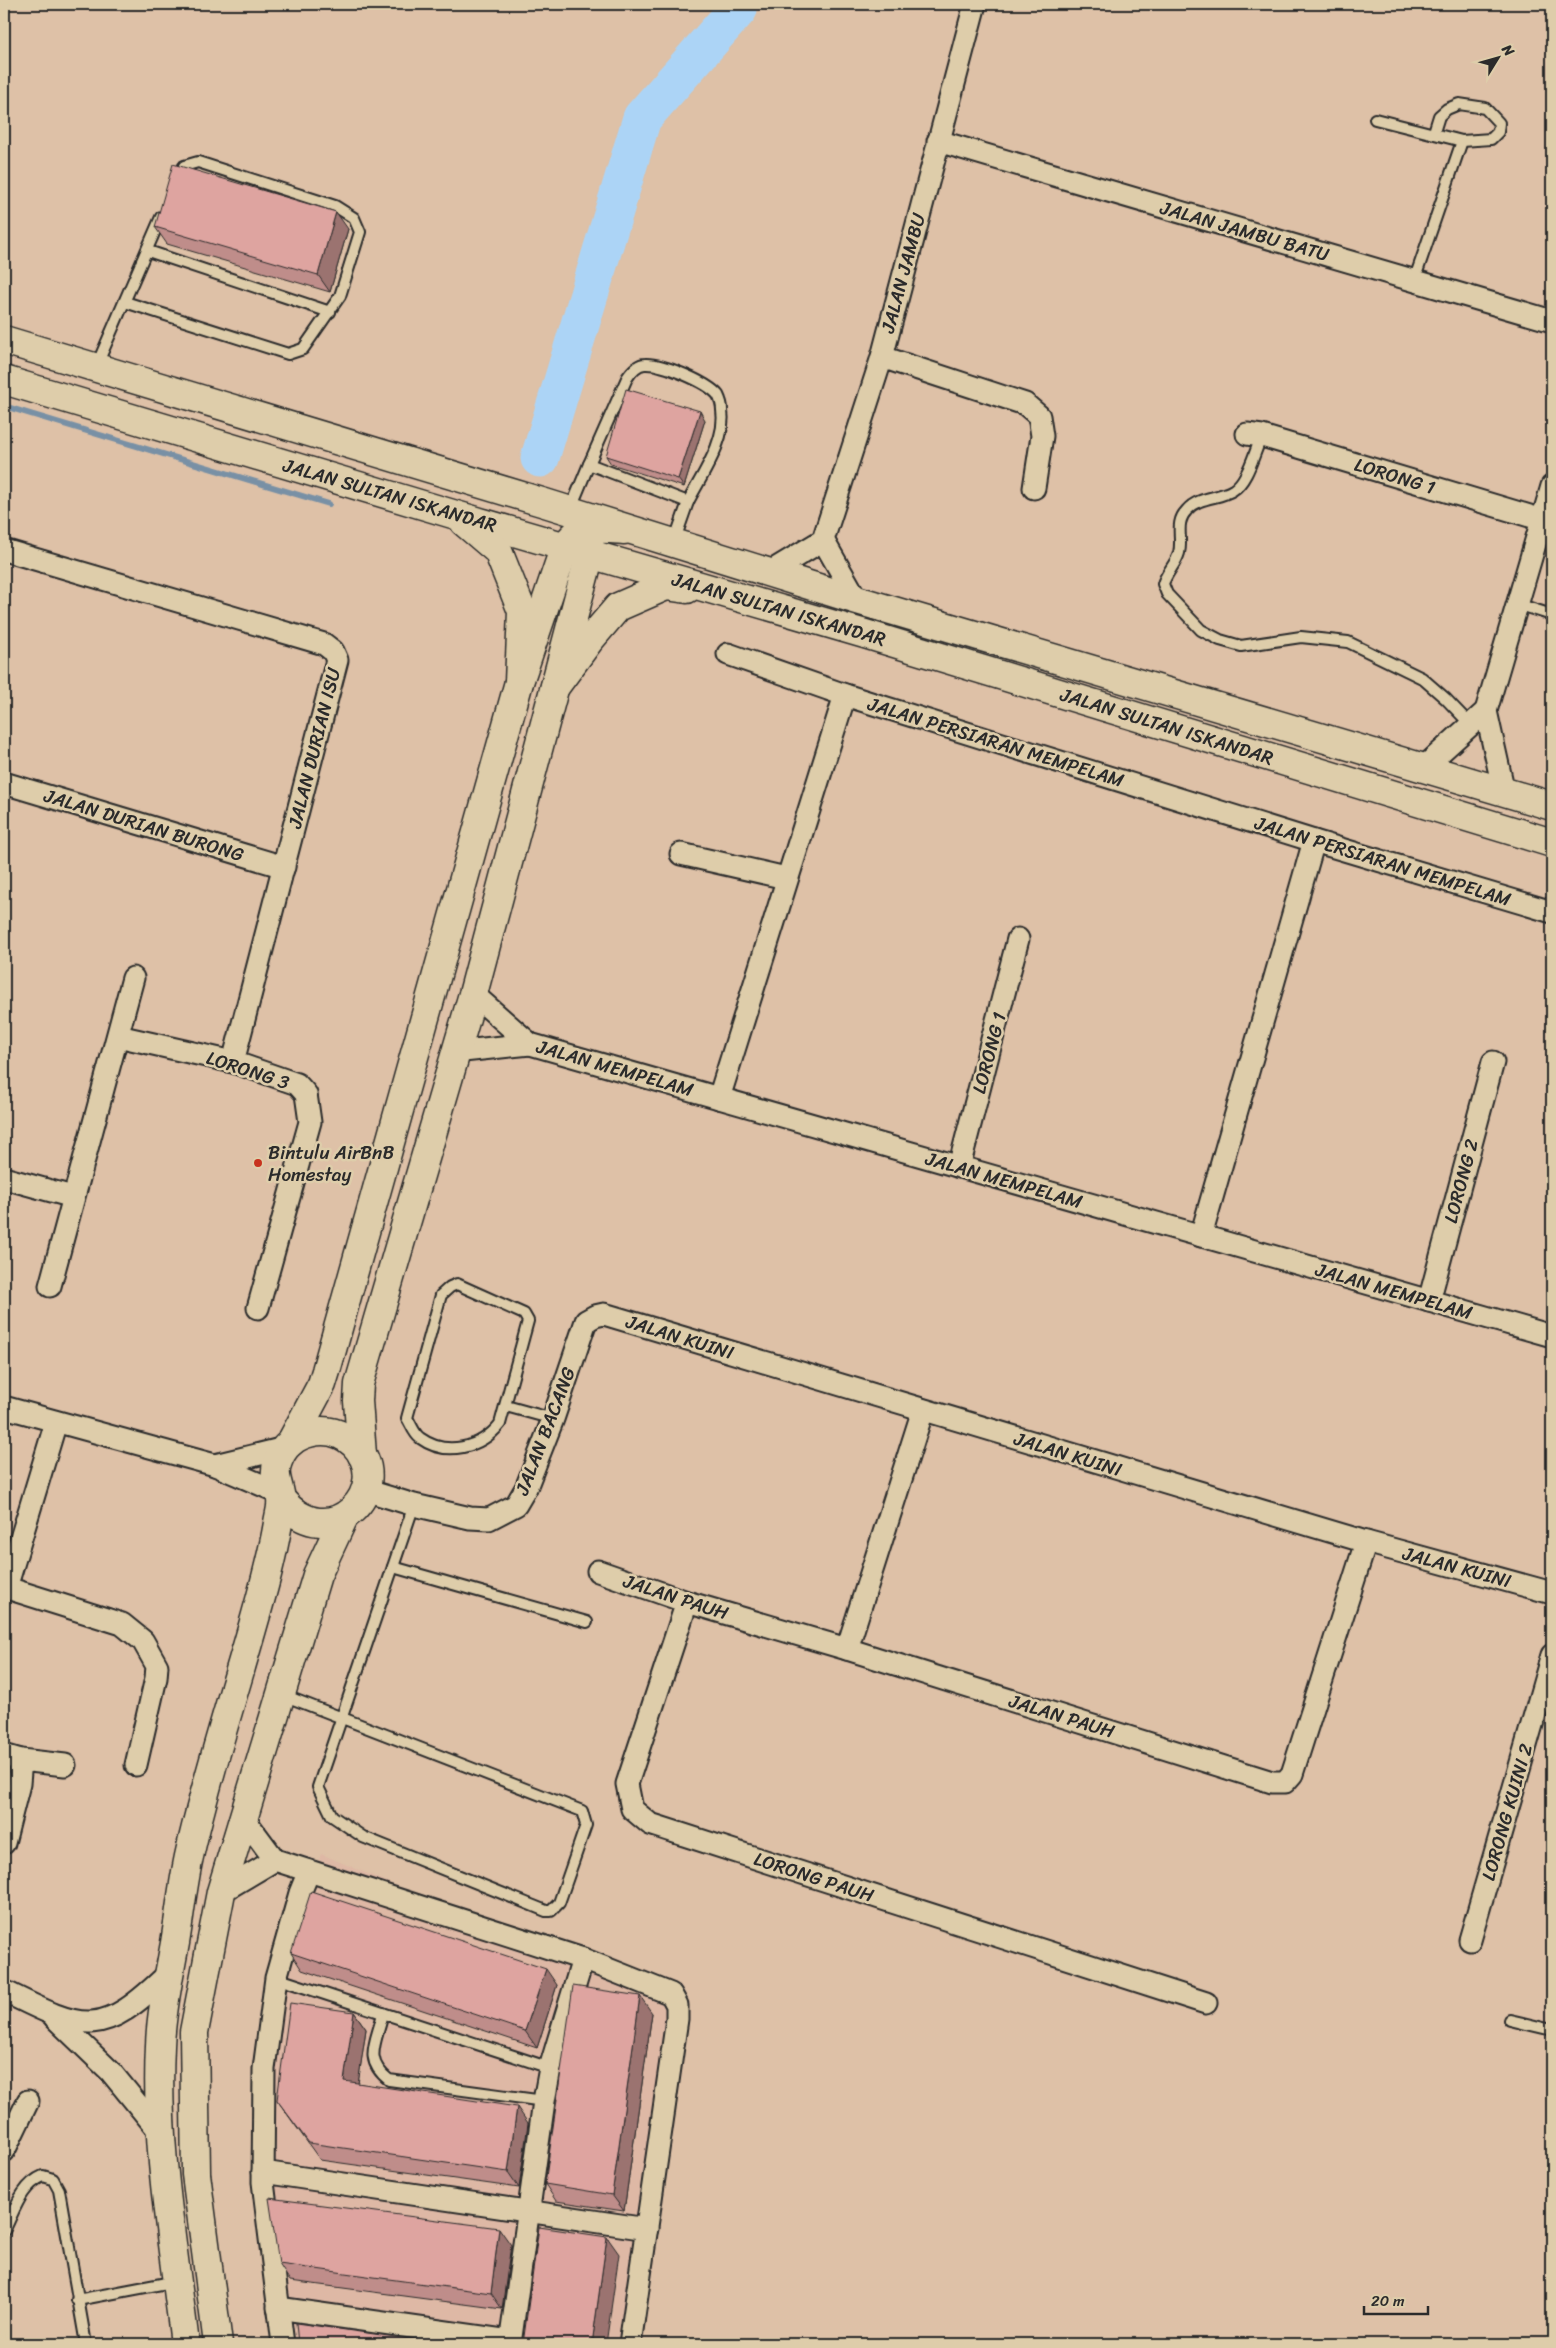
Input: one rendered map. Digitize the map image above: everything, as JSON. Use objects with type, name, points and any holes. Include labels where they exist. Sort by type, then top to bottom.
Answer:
[{"type":"street","name":"JALAN JAMBU","points":[[823,540],[882,357],[975,4]]},
{"type":"street","name":"JALAN JAMBU BATU","points":[[938,141],[1552,322]]},
{"type":"street","points":[[4,340],[96,368],[570,529],[630,530],[857,600],[1552,806]]},
{"type":"street","points":[[882,357],[1025,404],[1039,416],[1042,436],[1034,488]]},
{"type":"street","name":"JALAN SULTAN ISKANDAR","points":[[4,380],[456,516],[570,529],[724,593],[1552,843]]},
{"type":"street","name":"LORONG 1","points":[[1254,435],[1543,520]]},
{"type":"street","points":[[1423,768],[1478,718],[1517,604],[1552,486]]},
{"type":"street","points":[[456,516],[498,551],[522,611],[519,682]]},
{"type":"street","points":[[185,2344],[160,2132],[160,2044],[190,1852],[272,1556],[280,1496],[276,1469],[322,1384],[519,682],[570,529]]},
{"type":"street","points":[[4,1407],[215,1465],[280,1496],[290,1510],[302,1518],[316,1522],[330,1522],[344,1517],[353,1510],[365,1490],[367,1478],[362,1455],[358,1401],[359,1384],[454,1052],[473,994],[555,687],[570,529]]},
{"type":"street","points":[[770,572],[823,540],[857,600]]},
{"type":"street","name":"JALAN DURIAN ISU","points":[[4,550],[324,644],[333,651],[337,660],[233,1062]]},
{"type":"street","points":[[555,687],[589,641],[618,607],[666,586],[724,593]]},
{"type":"street","points":[[728,654],[844,695]]},
{"type":"street","name":"JALAN PERSIARAN MEMPELAM","points":[[719,1098],[844,695],[1314,841],[1552,912]]},
{"type":"street","points":[[1478,718],[1504,792]]},
{"type":"street","name":"JALAN DURIAN BURONG","points":[[4,784],[284,867]]},
{"type":"street","points":[[1201,1236],[1314,841]]},
{"type":"street","points":[[681,854],[786,878]]},
{"type":"street","name":"LORONG 1","points":[[959,1167],[1018,939]]},
{"type":"street","points":[[50,1286],[133,978]]},
{"type":"street","name":"JALAN MEMPELAM","points":[[473,994],[530,1044],[1552,1336]]},
{"type":"street","name":"LORONG 3","points":[[118,1036],[233,1062],[296,1084],[306,1094],[310,1106],[310,1122],[258,1308]]},
{"type":"street","points":[[454,1052],[530,1044]]},
{"type":"street","name":"LORONG 2","points":[[1429,1301],[1493,1062]]},
{"type":"street","points":[[4,1178],[73,1197]]},
{"type":"street","name":"JALAN KUINI","points":[[586,1321],[604,1314],[1366,1542],[1552,1593]]},
{"type":"street","name":"JALAN BACANG","points":[[365,1490],[414,1505],[470,1518],[489,1518],[516,1505],[526,1488],[553,1419],[586,1321]]},
{"type":"street","points":[[847,1649],[923,1410]]},
{"type":"street","points":[[56,1422],[5,1587],[122,1624],[143,1641],[157,1666],[156,1678],[136,1764]]},
{"type":"street","points":[[215,1465],[288,1445],[302,1434],[316,1431],[342,1436],[353,1444],[362,1455]]},
{"type":"street","points":[[218,2344],[196,2174],[194,2032],[221,1892],[317,1575],[344,1517]]},
{"type":"street","name":"JALAN PAUH","points":[[598,1572],[687,1602],[847,1649],[1272,1782],[1285,1782],[1292,1774],[1366,1542]]},
{"type":"street","name":"LORONG PAUH","points":[[687,1602],[627,1784],[632,1808],[650,1824],[1206,2003]]},
{"type":"street","name":"LORONG KUINI 2","points":[[1470,1940],[1552,1656]]},
{"type":"street","points":[[4,1843],[19,1784],[12,1757],[66,1765]]},
{"type":"street","points":[[243,1817],[275,1860],[583,1959],[671,1994],[677,2005],[630,2344]]},
{"type":"street","points":[[221,1892],[275,1860]]},
{"type":"street","points":[[283,2344],[263,2172],[264,2069],[276,1978],[300,1893],[309,1871]]},
{"type":"street","points":[[278,2308],[510,2343],[550,2068],[583,1959]]},
{"type":"street","points":[[4,1991],[53,2016],[78,2023],[103,2022],[145,1996],[170,1972]]},
{"type":"street","points":[[53,2016],[111,2072],[160,2132]]},
{"type":"street","points":[[4,2151],[28,2100]]},
{"type":"street","points":[[263,2172],[647,2229]]},
{"type":"lane","points":[[1375,118],[1434,132],[1462,141],[1491,139],[1498,132],[1498,123],[1485,108],[1459,104],[1446,109],[1439,116],[1434,132]]},
{"type":"lane","points":[[1414,281],[1462,141]]},
{"type":"lane","points":[[125,302],[288,354],[303,349],[340,296],[360,232],[354,218],[335,206],[198,162],[184,166],[173,189]]},
{"type":"lane","points":[[96,368],[148,251],[165,207]]},
{"type":"lane","points":[[148,251],[330,312]]},
{"type":"lane","points":[[570,529],[589,464],[627,378],[633,370],[643,364],[664,367],[709,388],[719,396],[723,412],[719,440],[688,502],[673,543]]},
{"type":"lane","points":[[1254,435],[1240,484],[1231,491],[1198,502],[1187,509],[1179,520],[1181,544],[1178,556],[1162,584],[1167,594],[1201,630],[1220,640],[1241,646],[1301,637],[1348,642],[1422,678],[1446,699],[1478,718]]},
{"type":"lane","points":[[589,464],[688,502]]},
{"type":"lane","points":[[1517,604],[1552,614]]},
{"type":"lane","points":[[456,1284],[524,1314],[528,1321],[506,1406],[500,1424],[494,1431],[465,1448],[438,1448],[418,1437],[407,1418],[441,1295],[456,1284]]},
{"type":"lane","points":[[506,1406],[553,1419]]},
{"type":"lane","points":[[280,1694],[341,1718],[582,1811],[586,1825],[559,1902],[555,1908],[546,1911],[362,1837],[332,1816],[318,1786],[341,1718],[414,1505]]},
{"type":"lane","points":[[393,1566],[588,1622]]},
{"type":"lane","points":[[276,1978],[550,2068]]},
{"type":"lane","points":[[383,2013],[372,2057],[377,2070],[389,2080],[544,2101]]},
{"type":"lane","points":[[1510,2020],[1552,2030]]},
{"type":"lane","points":[[4,2232],[26,2188],[34,2179],[43,2176],[53,2179],[59,2190],[86,2344]]},
{"type":"lane","points":[[77,2300],[177,2281]]},
{"type":"shaded area","points":[[321,1854],[677,2005],[630,2344],[285,2344],[263,2182],[275,1978]]},
{"type":"building","points":[[173,164],[336,212],[318,275],[155,227]]},
{"type":"building","points":[[626,389],[700,411],[678,479],[606,456]]},
{"type":"building","points":[[311,1891],[546,1969],[525,2031],[291,1953]]},
{"type":"building","points":[[573,1986],[640,1996],[612,2195],[545,2184]]},
{"type":"building","points":[[290,2003],[354,2012],[344,2081],[517,2107],[508,2172],[309,2143],[277,2100]]},
{"type":"building","points":[[269,2198],[499,2228],[491,2293],[279,2264]]},
{"type":"building","points":[[539,2227],[607,2237],[592,2344],[523,2344]]},
{"type":"building","points":[[296,2323],[445,2344],[298,2344]]},
{"type":"waterway","points":[[540,458],[642,118],[738,9],[738,4]]},
{"type":"waterway","points":[[4,406],[329,504]]},
{"type":"place","name":"Bintulu AirBnB Homestay","points":[[258,1163]]}]
